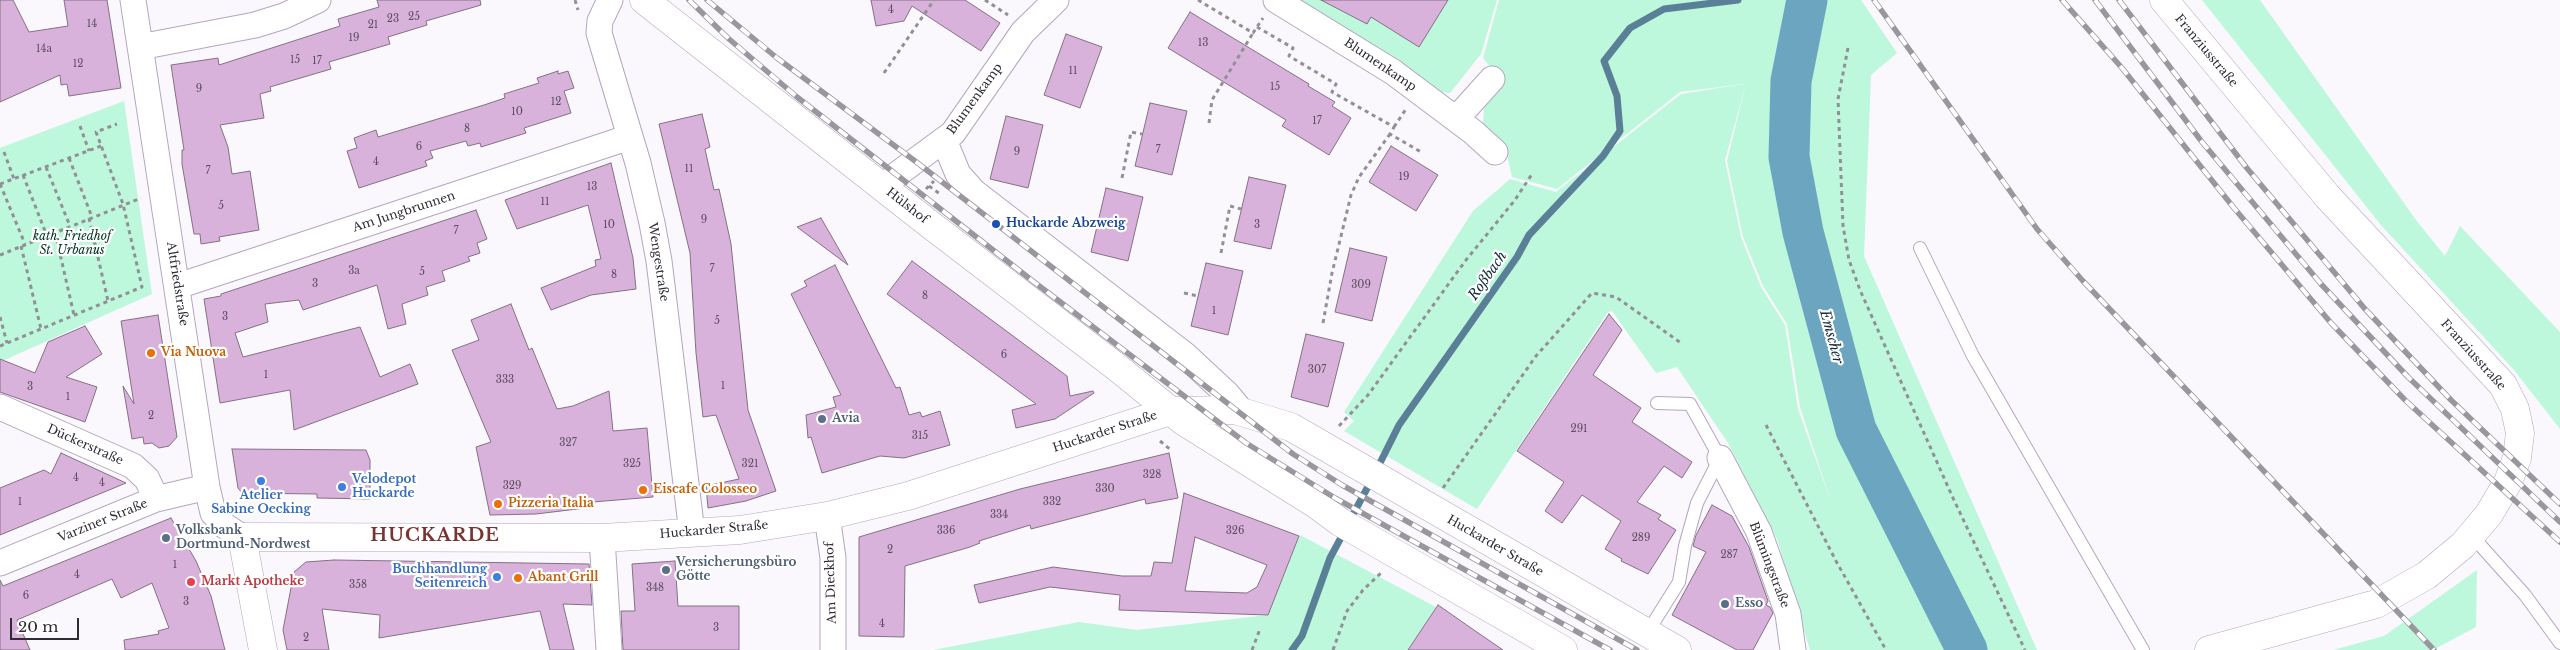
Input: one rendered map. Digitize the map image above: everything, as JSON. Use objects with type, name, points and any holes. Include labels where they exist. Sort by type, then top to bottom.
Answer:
[{"type":"main road","name":"Hülshof","points":[[644,0],[1119,369],[1170,411]]},
{"type":"main road","name":"Franziusstraße","points":[[2164,0],[2327,196],[2503,385],[2515,409],[2520,433],[2517,458],[2508,482],[2489,514],[2472,536],[2427,575],[2376,604],[2209,650]]},
{"type":"main road","name":"Huckarder Straße","points":[[242,537],[602,538],[740,530],[827,516],[908,496],[1170,411],[1201,409],[1242,412],[1291,427],[1677,650]]},
{"type":"main road","name":"Huckarder Straße","points":[[1170,411],[1365,537],[1563,650]]},
{"type":"main road","points":[[242,537],[263,650]]},
{"type":"street","name":"Altfriedstraße","points":[[133,0],[213,513],[225,526],[242,537]]},
{"type":"street","points":[[140,47],[255,26],[284,16],[318,0]]},
{"type":"street","name":"Wengestraße","points":[[610,0],[600,21],[599,33],[646,197],[659,261],[692,533]]},
{"type":"street","name":"Blumenkamp","points":[[884,188],[896,175],[944,140],[959,125],[1023,32],[1056,0]]},
{"type":"street","name":"Blumenkamp","points":[[1271,7],[1393,72],[1495,152]]},
{"type":"street","points":[[1456,120],[1492,79]]},
{"type":"street","name":"Am Jungbrunnen","points":[[178,286],[630,137]]},
{"type":"street","points":[[944,140],[958,174],[974,192],[1186,355],[1242,412]]},
{"type":"street","name":"Dückerstraße","points":[[0,407],[133,466],[147,479],[156,499]]},
{"type":"street","name":"Blümingstraße","points":[[1720,458],[1758,532],[1788,614],[1793,650]]},
{"type":"street","name":"Varziner Straße","points":[[0,563],[156,499],[208,486]]},
{"type":"street","name":"Am Dieckhof","points":[[827,516],[833,558],[833,650]]},
{"type":"street","points":[[602,538],[609,650]]},
{"type":"lane","points":[[1920,248],[1973,356],[2143,650]]},
{"type":"lane","points":[[1647,633],[1679,582],[1685,546],[1697,503],[1720,458],[1690,404],[1657,403]]},
{"type":"lane","points":[[2472,536],[2524,595],[2560,643]]},
{"type":"path","points":[[575,0],[578,10]]},
{"type":"path","points":[[884,73],[934,0]]},
{"type":"path","points":[[1198,0],[1253,33]]},
{"type":"path","points":[[1209,123],[1212,100],[1271,7]]},
{"type":"path","points":[[1257,27],[1294,48],[1289,56],[1336,84],[1332,92],[1394,127],[1358,177],[1353,190],[1332,273],[1323,323]]},
{"type":"path","points":[[1848,48],[1838,100],[1843,226],[1849,260],[1860,290],[1953,498],[2025,650]]},
{"type":"path","points":[[0,346],[142,287],[123,204],[96,132],[116,124]]},
{"type":"path","points":[[80,126],[89,151]]},
{"type":"path","points":[[1122,178],[1131,132],[1142,134]]},
{"type":"path","points":[[1390,134],[1421,152]]},
{"type":"path","points":[[41,329],[23,245],[0,184],[101,146]]},
{"type":"path","points":[[4,152],[14,179]]},
{"type":"path","points":[[70,158],[90,217],[108,301]]},
{"type":"path","points":[[46,167],[70,226]]},
{"type":"path","points":[[1321,444],[1368,395],[1466,260],[1516,200],[1532,174]]},
{"type":"path","points":[[24,175],[47,236]]},
{"type":"path","points":[[924,192],[934,180]]},
{"type":"path","points":[[929,186],[940,194]]},
{"type":"path","points":[[0,249],[1,254],[143,197]]},
{"type":"path","points":[[1221,253],[1230,206],[1242,209]]},
{"type":"path","points":[[55,232],[74,315]]},
{"type":"path","points":[[1184,293],[1198,296]]},
{"type":"path","points":[[1432,509],[1450,474],[1530,364],[1592,294],[1616,297],[1681,343]]},
{"type":"path","points":[[0,317],[7,343]]},
{"type":"path","points":[[1766,425],[1836,561],[1886,650]]},
{"type":"path","points":[[1332,650],[1347,612],[1363,590],[1399,555]]},
{"type":"path","points":[[1252,650],[1260,629]]},
{"type":"green space","points":[[1276,0],[1497,0],[1481,54],[1450,93],[1418,90]]},
{"type":"green space","points":[[1499,0],[1861,0],[1897,53],[1871,75],[1864,256],[2037,650],[1810,650],[1777,539],[1728,443],[1677,367],[1656,373],[1612,311],[1608,312],[1477,509],[1344,431],[1354,421],[1344,412],[1473,211],[1510,179],[1556,192],[1681,94],[1744,84],[1680,92],[1557,189],[1512,177],[1506,150],[1483,125],[1484,108],[1503,83],[1483,58]],"holes":[[[1746,83],[1727,161],[1743,237],[1763,286],[1787,324],[1800,407],[1831,502],[1798,409],[1785,325],[1761,287],[1741,237],[1725,160]]]},
{"type":"green space","points":[[2202,0],[2260,0],[2416,220],[2445,256],[2460,226],[2560,332],[2560,429],[2514,370],[2381,225]]},
{"type":"green space","name":"kath. Friedhof St. Urbanus","points":[[124,101],[152,294],[0,362],[0,148]]},
{"type":"green space","points":[[1300,535],[1436,607],[1408,650],[933,650],[1079,622],[1137,630],[1268,615]]},
{"type":"green space","points":[[2477,570],[2476,627],[2433,650],[2333,650],[2384,636]]},
{"type":"building","points":[[0,0],[13,0],[29,32],[68,26],[64,0],[107,0],[121,88],[69,96],[67,84],[61,85],[60,75],[0,102]]},
{"type":"building","points":[[377,0],[480,0],[481,5],[426,21],[427,25],[388,37],[390,44],[329,62],[331,69],[270,87],[271,91],[260,94],[264,118],[220,125],[228,147],[232,174],[250,171],[259,230],[219,237],[220,241],[201,244],[200,234],[194,234],[182,164],[182,150],[184,150],[171,65],[218,58],[219,65],[340,26],[338,19],[379,7]]},
{"type":"building","points":[[871,0],[965,0],[1000,23],[981,51],[912,6],[904,21],[876,26]]},
{"type":"building","points":[[1321,0],[1448,0],[1419,47],[1371,17],[1367,24]]},
{"type":"building","points":[[1190,12],[1309,84],[1308,86],[1335,102],[1332,106],[1351,118],[1329,155],[1282,126],[1286,120],[1168,48]]},
{"type":"building","points":[[1066,34],[1102,47],[1080,108],[1044,95]]},
{"type":"building","points":[[558,71],[558,74],[568,71],[574,88],[564,91],[571,113],[524,128],[526,133],[481,147],[480,143],[468,146],[466,141],[430,151],[433,158],[425,161],[427,166],[359,188],[347,151],[357,148],[354,138],[376,130],[378,137],[484,105],[505,98],[504,94],[539,83],[537,78]]},
{"type":"building","points":[[1150,103],[1187,111],[1172,175],[1135,166]]},
{"type":"building","points":[[702,114],[710,147],[705,149],[714,190],[719,189],[731,244],[748,410],[776,491],[746,501],[708,508],[706,486],[739,479],[716,415],[703,417],[696,353],[690,253],[659,124]]},
{"type":"building","points":[[1006,116],[1043,125],[1028,188],[990,179]]},
{"type":"building","points":[[1391,146],[1438,175],[1416,211],[1369,182]]},
{"type":"building","points":[[611,163],[633,258],[636,289],[591,295],[551,310],[541,288],[596,266],[595,260],[601,259],[588,205],[517,229],[505,200]]},
{"type":"building","points":[[1249,177],[1286,185],[1271,249],[1234,241]]},
{"type":"building","points":[[1106,188],[1143,197],[1128,261],[1091,252]]},
{"type":"building","points":[[476,210],[487,239],[477,243],[480,253],[468,257],[470,261],[442,271],[445,281],[426,287],[428,295],[402,304],[406,324],[388,329],[377,285],[303,310],[299,300],[265,304],[268,322],[235,333],[243,357],[360,327],[380,377],[410,364],[418,384],[294,430],[290,390],[220,403],[204,299],[221,296],[221,294]]},
{"type":"building","points":[[821,218],[848,265],[797,227]]},
{"type":"building","points":[[1350,248],[1387,257],[1372,321],[1335,312]]},
{"type":"building","points":[[912,261],[1067,376],[1070,396],[1093,391],[1094,393],[1055,419],[1016,428],[1012,410],[1036,404],[887,294]]},
{"type":"building","points":[[1206,263],[1243,271],[1228,335],[1191,326]]},
{"type":"building","points":[[835,265],[896,388],[900,387],[909,415],[920,412],[922,417],[940,411],[950,445],[904,458],[880,456],[822,473],[811,437],[808,438],[806,415],[836,407],[833,397],[841,395],[791,294],[807,286],[804,281]]},
{"type":"building","points":[[511,304],[529,350],[532,348],[557,409],[573,406],[609,391],[613,431],[647,428],[653,497],[593,502],[594,507],[536,514],[490,515],[476,447],[491,442],[452,350],[479,340],[471,320]]},
{"type":"building","points":[[1609,314],[1622,330],[1593,375],[1641,408],[1632,422],[1692,462],[1682,478],[1664,466],[1637,502],[1661,515],[1658,519],[1676,530],[1648,574],[1621,561],[1622,559],[1605,549],[1621,521],[1582,495],[1562,523],[1545,511],[1564,482],[1517,451]]},
{"type":"building","points":[[158,315],[177,437],[169,446],[159,448],[152,443],[144,444],[143,437],[132,439],[123,386],[134,404],[121,321]]},
{"type":"building","points":[[85,326],[102,354],[66,377],[97,387],[85,422],[0,392],[0,359],[35,373],[48,342]]},
{"type":"building","points":[[1306,334],[1344,343],[1328,407],[1291,397]]},
{"type":"building","points":[[232,449],[366,450],[370,460],[370,499],[317,498],[317,494],[242,493],[238,488]]},
{"type":"building","points":[[61,453],[126,483],[0,535],[0,488],[44,470],[51,474]]},
{"type":"building","points":[[1169,453],[1178,498],[1146,504],[1145,499],[1031,529],[1030,525],[979,541],[980,543],[970,547],[905,566],[904,637],[859,636],[859,537],[1020,489]]},
{"type":"building","points":[[1184,493],[1299,536],[1268,615],[1119,610],[1120,595],[1050,587],[979,603],[974,585],[1053,567],[1122,576],[1151,576],[1154,562],[1172,563]],"holes":[[[1195,537],[1267,565],[1257,587],[1247,593],[1185,591]]]},
{"type":"building","points":[[1712,505],[1732,516],[1749,547],[1768,601],[1766,605],[1770,607],[1773,613],[1753,650],[1737,650],[1672,615],[1706,552],[1693,546],[1696,535]]},
{"type":"building","points":[[171,518],[196,561],[211,596],[225,650],[125,650],[124,640],[159,634],[158,631],[169,628],[152,583],[121,598],[112,579],[17,620],[30,650],[0,650],[0,580],[3,586]]},
{"type":"building","points":[[334,560],[589,564],[592,605],[563,604],[574,650],[550,650],[540,611],[379,638],[380,615],[322,609],[329,650],[287,650],[283,630],[294,572],[306,562]]},
{"type":"building","points":[[675,561],[678,606],[739,606],[739,650],[623,650],[621,611],[635,611],[632,564]]},
{"type":"building","points":[[1438,605],[1471,628],[1503,650],[1408,650]]},
{"type":"waterway","name":"Roßbach","points":[[1377,469],[1399,425],[1517,257],[1529,235],[1603,156],[1620,131],[1617,96],[1604,61],[1630,28],[1664,9],[1738,0]]},
{"type":"waterway","name":"Emscher","points":[[1807,0],[1791,81],[1789,157],[1803,232],[1856,430],[1967,650]]},
{"type":"waterway","name":"Roßbach","points":[[1349,522],[1372,479]]},
{"type":"waterway","name":"Roßbach","points":[[1292,650],[1302,636],[1330,558],[1344,532]]},
{"type":"railway","points":[[689,0],[729,39],[797,97],[1034,282],[1246,443],[1335,498],[1610,650]]},
{"type":"railway","points":[[707,0],[777,58],[915,161],[1293,454],[1342,485],[1637,650]]},
{"type":"railway","points":[[1874,0],[2037,229],[2083,281],[2434,650]]},
{"type":"railway","points":[[2062,0],[2122,68],[2234,208],[2331,323],[2405,400],[2560,542]]},
{"type":"railway","points":[[2095,0],[2202,142],[2321,284],[2408,377],[2560,522]]},
{"type":"railway","points":[[2119,0],[2246,167],[2365,309],[2451,400],[2560,504]]},
{"type":"place","name":"Huckarde Abzweig","points":[[996,224]]},
{"type":"place","name":"Via Nuova","points":[[151,353]]},
{"type":"place","name":"Avia","points":[[822,419]]},
{"type":"place","name":"Atelier Sabine Oecking","points":[[261,481]]},
{"type":"place","name":"Velodepot Huckarde","points":[[342,487]]},
{"type":"place","name":"Eiscafe Colosseo","points":[[643,490]]},
{"type":"place","name":"Pizzeria Italia","points":[[498,504]]},
{"type":"place","name":"Volksbank Dortmund-Nordwest","points":[[166,538]]},
{"type":"place","name":"Versicherungsbüro Götte","points":[[666,570]]},
{"type":"place","name":"Buchhandlung Seitenreich","points":[[497,577]]},
{"type":"place","name":"Abant Grill","points":[[518,578]]},
{"type":"place","name":"Markt Apotheke","points":[[191,582]]},
{"type":"place","name":"Esso","points":[[1725,604]]},
{"type":"district","name":"HUCKARDE","points":[[435,536]]}]
